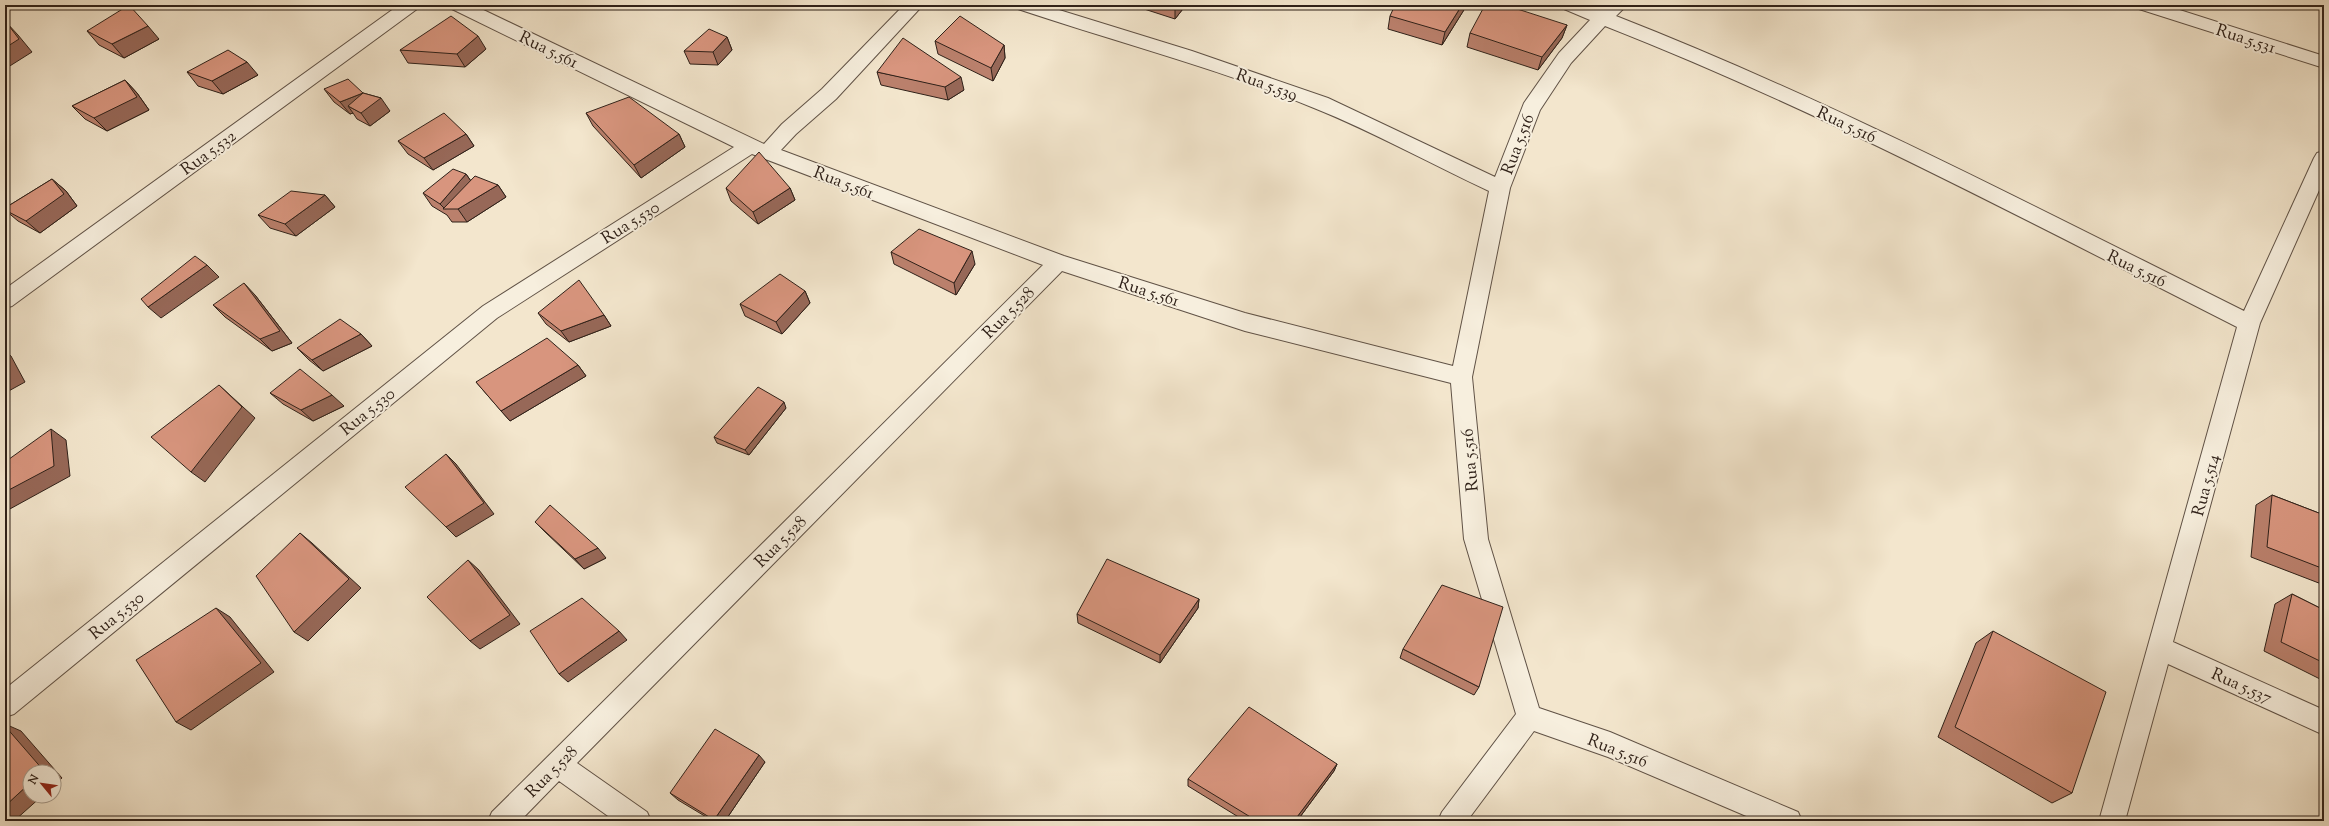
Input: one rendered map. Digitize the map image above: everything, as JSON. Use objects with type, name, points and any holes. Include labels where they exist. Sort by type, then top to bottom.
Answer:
[{"type":"street","name":"Rua 5.532","points":[[5,300],[411,5]]},
{"type":"street","name":"Rua 5.561","points":[[458,5],[759,149],[1058,262],[1245,322],[1461,377]]},
{"type":"street","name":"Rua 5.530","points":[[5,704],[490,312],[759,149],[789,129],[829,94],[914,5]]},
{"type":"street","name":"Rua 5.539","points":[[1024,5],[1096,29],[1186,55],[1321,103],[1500,188]]},
{"type":"street","points":[[1570,5],[1601,18],[1618,5]]},
{"type":"street","name":"Rua 5.531","points":[[2146,5],[2324,62]]},
{"type":"street","name":"Rua 5.516","points":[[1789,821],[1610,745],[1529,717],[1476,539],[1461,377],[1500,188],[1530,108],[1565,58],[1601,18],[1684,50],[1915,156],[2249,323]]},
{"type":"street","name":"Rua 5.514","points":[[2112,821],[2249,323],[2324,158]]},
{"type":"street","name":"Rua 5.528","points":[[502,821],[1058,262]]},
{"type":"street","name":"Rua 5.537","points":[[2160,648],[2324,723]]},
{"type":"street","points":[[1451,821],[1529,717]]},
{"type":"street","points":[[557,765],[638,821]]},
{"type":"building","points":[[129,5],[148,26],[112,44],[87,31]]},
{"type":"building","points":[[1395,5],[1462,5],[1445,32],[1390,16]]},
{"type":"building","points":[[1485,5],[1505,5],[1567,25],[1542,57],[1470,33]]},
{"type":"building","points":[[451,16],[478,36],[457,54],[400,50]]},
{"type":"building","points":[[960,16],[1004,45],[991,68],[935,41]]},
{"type":"building","points":[[6,22],[19,39],[5,48],[5,23]]},
{"type":"building","points":[[709,29],[727,37],[713,52],[684,51]]},
{"type":"building","points":[[903,38],[961,77],[945,87],[877,72]]},
{"type":"building","points":[[228,50],[247,62],[212,81],[187,72]]},
{"type":"building","points":[[348,79],[363,93],[340,102],[324,89]]},
{"type":"building","points":[[125,80],[137,97],[94,118],[72,106]]},
{"type":"building","points":[[363,93],[381,98],[361,113],[348,106]]},
{"type":"building","points":[[629,97],[679,134],[634,165],[586,113]]},
{"type":"building","points":[[444,113],[466,134],[424,158],[398,141]]},
{"type":"building","points":[[759,152],[790,188],[753,212],[726,188]]},
{"type":"building","points":[[453,169],[466,174],[440,204],[423,193]]},
{"type":"building","points":[[475,176],[498,185],[458,209],[443,209]]},
{"type":"building","points":[[52,179],[64,194],[26,221],[5,210],[5,208]]},
{"type":"building","points":[[291,191],[325,195],[285,224],[258,215]]},
{"type":"building","points":[[919,229],[972,251],[954,283],[891,252]]},
{"type":"building","points":[[195,256],[207,265],[148,307],[141,299]]},
{"type":"building","points":[[780,274],[805,291],[776,322],[740,304]]},
{"type":"building","points":[[579,280],[604,315],[561,331],[538,313]]},
{"type":"building","points":[[244,283],[280,331],[260,339],[213,305]]},
{"type":"building","points":[[340,319],[361,334],[312,360],[297,348]]},
{"type":"building","points":[[547,338],[578,365],[501,411],[476,382]]},
{"type":"building","points":[[5,362],[9,370],[5,373]]},
{"type":"building","points":[[300,369],[332,395],[301,410],[270,393]]},
{"type":"building","points":[[219,385],[242,407],[191,472],[151,437]]},
{"type":"building","points":[[758,387],[784,402],[745,450],[714,437]]},
{"type":"building","points":[[51,429],[54,466],[5,492],[5,462]]},
{"type":"building","points":[[446,454],[484,503],[446,527],[405,487]]},
{"type":"building","points":[[2272,495],[2324,515],[2324,569],[2267,547]]},
{"type":"building","points":[[550,505],[598,548],[575,559],[535,522]]},
{"type":"building","points":[[300,533],[349,579],[294,632],[256,576]]},
{"type":"building","points":[[1107,559],[1199,599],[1160,655],[1077,614]]},
{"type":"building","points":[[468,560],[510,615],[470,641],[427,597]]},
{"type":"building","points":[[1442,585],[1503,607],[1479,687],[1403,649]]},
{"type":"building","points":[[2292,594],[2324,610],[2324,663],[2281,642]]},
{"type":"building","points":[[582,598],[619,631],[559,674],[530,631]]},
{"type":"building","points":[[216,608],[261,663],[176,722],[136,660]]},
{"type":"building","points":[[1993,631],[2106,692],[2072,793],[1955,727]]},
{"type":"building","points":[[1249,707],[1337,764],[1294,821],[1257,821],[1188,779]]},
{"type":"building","points":[[5,726],[38,764],[22,764],[22,790],[5,806]]},
{"type":"building","points":[[715,729],[759,755],[714,820],[670,793]]}]
